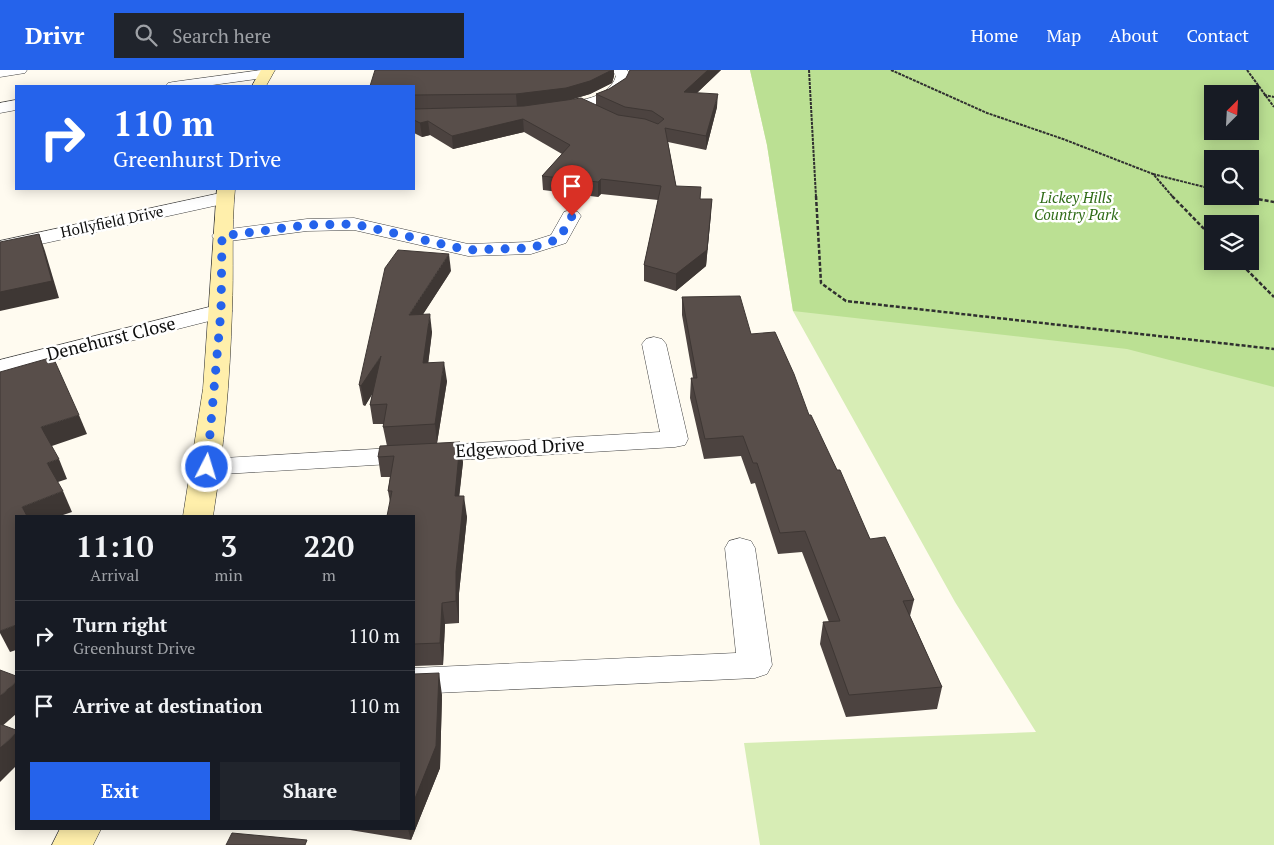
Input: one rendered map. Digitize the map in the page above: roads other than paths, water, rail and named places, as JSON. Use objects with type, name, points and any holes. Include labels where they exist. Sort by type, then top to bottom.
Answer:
[{"type":"street","points":[[0,73],[20,70]]},
{"type":"street","points":[[534,111],[580,105],[604,97],[620,86],[624,75],[619,70]]},
{"type":"street","points":[[183,85],[264,77]]},
{"type":"street","points":[[0,108],[15,104]]},
{"type":"street","points":[[198,515],[207,467],[221,311],[222,236],[225,193]]},
{"type":"street","name":"Hollyfield Drive","points":[[0,247],[225,193]]},
{"type":"street","points":[[222,236],[307,225],[354,224],[468,250],[531,248],[559,239],[572,216]]},
{"type":"street","name":"Denehurst Close","points":[[0,367],[221,311]]},
{"type":"street","name":"Edgewood Drive","points":[[207,467],[675,439],[654,344]]},
{"type":"street","points":[[415,680],[755,665],[740,548]]},
{"type":"street","points":[[72,845],[80,830]]},
{"type":"park label","name":"Lickey Hills Country Park","points":[[1076,206]]}]
